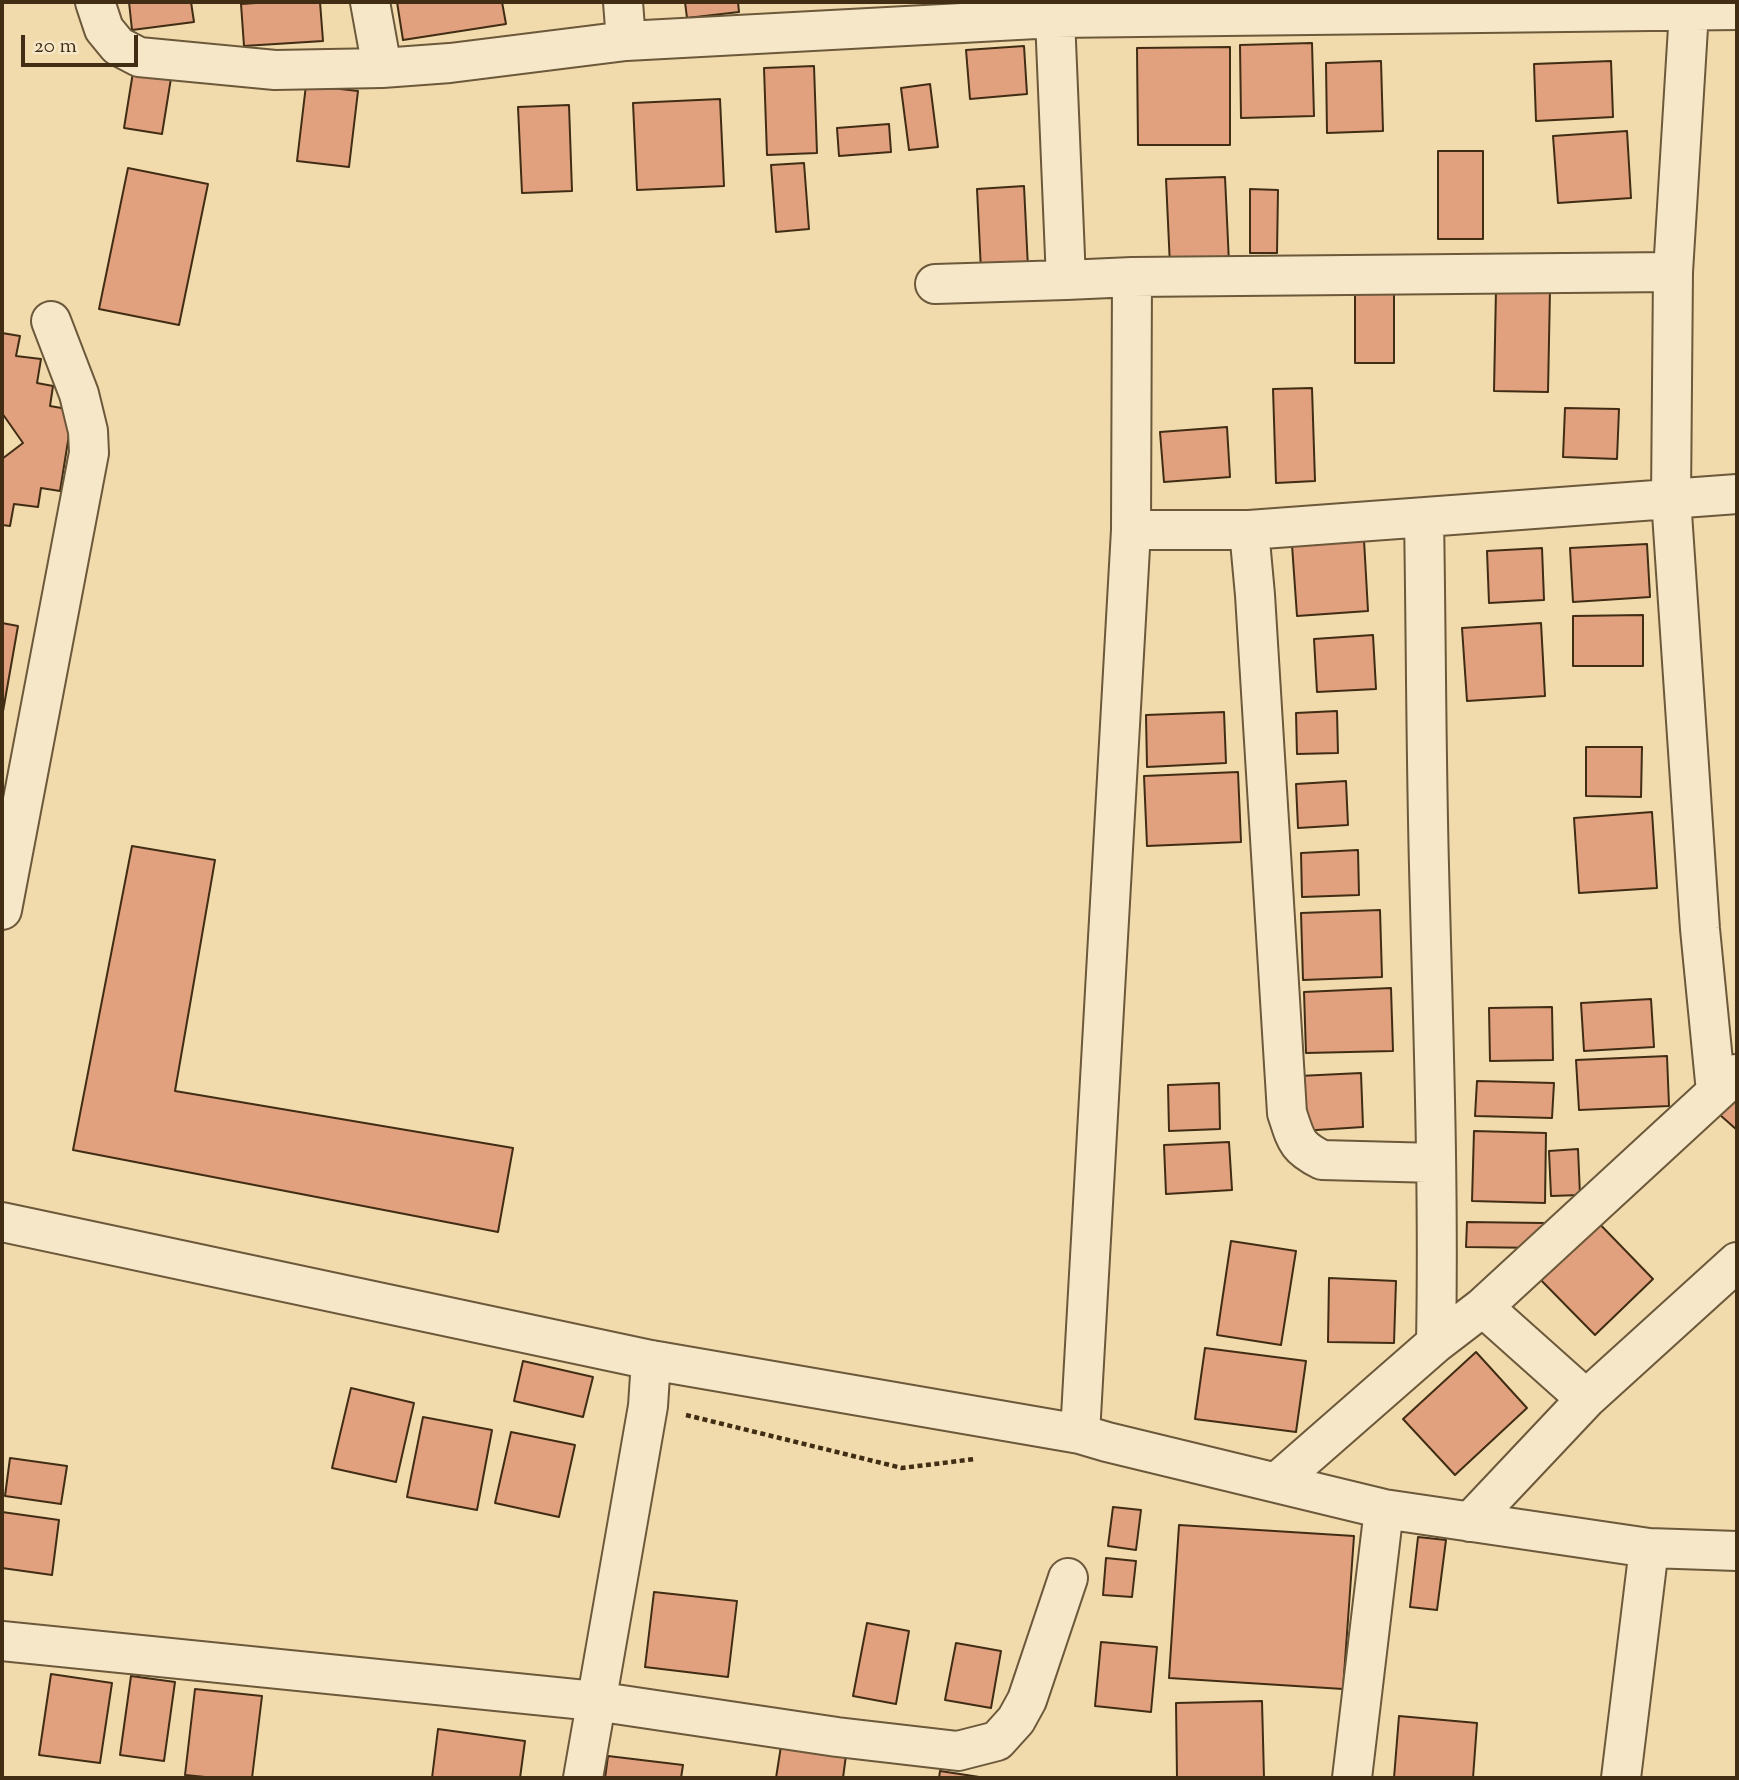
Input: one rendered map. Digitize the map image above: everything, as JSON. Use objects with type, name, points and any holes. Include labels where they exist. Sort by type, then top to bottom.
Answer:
[{"type":"street","points":[[95,2],[104,29],[118,46],[139,57],[275,70],[382,68],[450,63],[625,41],[1055,10],[1737,10]]},
{"type":"street","points":[[370,2],[382,68]]},
{"type":"street","points":[[623,2],[625,41]]},
{"type":"street","points":[[1055,10],[1066,280]]},
{"type":"street","points":[[1276,1483],[1436,1343],[1483,1307],[1726,1082],[1700,929],[1671,498],[1673,272],[1689,11]]},
{"type":"street","points":[[935,284],[1132,277],[1673,272]]},
{"type":"street","points":[[1080,1434],[1131,530],[1132,277]]},
{"type":"street","points":[[2,910],[89,453],[88,431],[79,394],[51,321]]},
{"type":"street","points":[[1131,530],[1249,530],[1737,494]]},
{"type":"street","points":[[1424,517],[1436,1163],[1436,1343]]},
{"type":"street","points":[[1249,530],[1287,1113],[1296,1142],[1308,1154],[1322,1160],[1436,1163]]},
{"type":"street","points":[[2,1222],[651,1360],[1080,1434],[1107,1443],[1384,1509],[1649,1548],[1737,1551]]},
{"type":"street","points":[[1470,1522],[1586,1399],[1737,1262]]},
{"type":"street","points":[[1483,1307],[1586,1399]]},
{"type":"street","points":[[583,1778],[648,1406],[651,1360]]},
{"type":"street","points":[[1352,1778],[1384,1509]]},
{"type":"street","points":[[1621,1778],[1649,1548]]},
{"type":"street","points":[[2,1641],[595,1701],[837,1737],[958,1751],[997,1741],[1016,1720],[1027,1700],[1068,1578]]},
{"type":"path","points":[[648,1406],[902,1468],[984,1458]]},
{"type":"building","points":[[129,2],[191,2],[194,22],[132,30]]},
{"type":"building","points":[[320,2],[323,41],[244,46],[241,4]]},
{"type":"building","points":[[397,2],[502,2],[506,24],[403,40]]},
{"type":"building","points":[[685,2],[738,2],[739,12],[687,18]]},
{"type":"building","points":[[1312,43],[1314,116],[1241,118],[1240,45]]},
{"type":"building","points":[[1024,46],[1027,94],[970,99],[966,50]]},
{"type":"building","points":[[1230,47],[1230,145],[1138,145],[1137,48]]},
{"type":"building","points":[[1381,61],[1383,131],[1327,133],[1326,63]]},
{"type":"building","points":[[1611,61],[1613,117],[1536,121],[1534,64]]},
{"type":"building","points":[[134,66],[172,72],[162,134],[124,128]]},
{"type":"building","points":[[814,66],[817,153],[767,155],[764,68]]},
{"type":"building","points":[[930,84],[938,147],[909,150],[901,88]]},
{"type":"building","points":[[306,85],[358,91],[349,167],[297,161]]},
{"type":"building","points":[[720,99],[724,186],[637,190],[633,103]]},
{"type":"building","points":[[569,105],[572,191],[522,193],[518,107]]},
{"type":"building","points":[[889,124],[891,152],[839,156],[837,128]]},
{"type":"building","points":[[1627,131],[1631,198],[1558,203],[1553,136]]},
{"type":"building","points":[[1438,151],[1483,151],[1483,239],[1438,239]]},
{"type":"building","points":[[804,163],[809,229],[776,232],[771,165]]},
{"type":"building","points":[[128,168],[208,184],[179,325],[99,309]]},
{"type":"building","points":[[1225,177],[1229,263],[1170,266],[1166,179]]},
{"type":"building","points":[[1024,186],[1028,268],[981,271],[977,189]]},
{"type":"building","points":[[1250,189],[1278,190],[1277,253],[1250,253]]},
{"type":"building","points":[[1355,282],[1394,282],[1394,363],[1355,363]]},
{"type":"building","points":[[1496,289],[1550,289],[1548,392],[1494,391]]},
{"type":"building","points":[[2,333],[20,336],[16,356],[41,359],[37,383],[53,386],[50,406],[73,410],[60,491],[41,488],[38,507],[14,504],[10,526],[2,525],[2,459],[23,443],[2,413]]},
{"type":"building","points":[[1312,388],[1315,481],[1276,483],[1273,389]]},
{"type":"building","points":[[1565,408],[1619,409],[1617,459],[1563,457]]},
{"type":"building","points":[[1227,427],[1230,477],[1164,482],[1160,432]]},
{"type":"building","points":[[1364,540],[1368,611],[1297,616],[1292,545]]},
{"type":"building","points":[[1647,544],[1650,597],[1573,602],[1570,548]]},
{"type":"building","points":[[1542,548],[1544,600],[1489,603],[1487,551]]},
{"type":"building","points":[[1643,615],[1643,666],[1573,666],[1573,616]]},
{"type":"building","points":[[2,623],[18,626],[2,717]]},
{"type":"building","points":[[1541,623],[1545,696],[1467,701],[1462,628]]},
{"type":"building","points":[[1373,635],[1376,689],[1317,692],[1314,639]]},
{"type":"building","points":[[1337,711],[1338,753],[1297,754],[1296,713]]},
{"type":"building","points":[[1224,712],[1226,763],[1147,767],[1146,715]]},
{"type":"building","points":[[1586,747],[1642,747],[1641,797],[1586,796]]},
{"type":"building","points":[[1238,772],[1241,842],[1147,846],[1144,776]]},
{"type":"building","points":[[1346,781],[1348,825],[1298,828],[1296,784]]},
{"type":"building","points":[[1652,812],[1657,888],[1579,893],[1574,818]]},
{"type":"building","points":[[132,846],[215,860],[175,1091],[513,1148],[498,1232],[73,1150]]},
{"type":"building","points":[[1358,850],[1359,895],[1302,897],[1301,853]]},
{"type":"building","points":[[1380,910],[1382,977],[1303,980],[1301,913]]},
{"type":"building","points":[[1391,988],[1393,1051],[1306,1053],[1304,992]]},
{"type":"building","points":[[1651,999],[1654,1047],[1584,1051],[1581,1003]]},
{"type":"building","points":[[1552,1007],[1553,1060],[1490,1061],[1489,1008]]},
{"type":"building","points":[[1667,1056],[1669,1106],[1579,1110],[1576,1060]]},
{"type":"building","points":[[1361,1073],[1363,1127],[1301,1131],[1299,1076]]},
{"type":"building","points":[[1737,1076],[1737,1130],[1711,1107]]},
{"type":"building","points":[[1477,1081],[1554,1083],[1552,1118],[1475,1116]]},
{"type":"building","points":[[1219,1083],[1220,1129],[1169,1131],[1168,1085]]},
{"type":"building","points":[[1474,1131],[1546,1133],[1545,1203],[1472,1201]]},
{"type":"building","points":[[1229,1142],[1232,1190],[1166,1194],[1164,1145]]},
{"type":"building","points":[[1578,1149],[1580,1195],[1551,1196],[1549,1151]]},
{"type":"building","points":[[1588,1212],[1653,1279],[1595,1335],[1529,1268]]},
{"type":"building","points":[[1467,1222],[1544,1223],[1544,1248],[1466,1247]]},
{"type":"building","points":[[1231,1241],[1296,1251],[1281,1345],[1217,1335]]},
{"type":"building","points":[[1329,1278],[1396,1281],[1394,1343],[1328,1342]]},
{"type":"building","points":[[1205,1348],[1306,1361],[1296,1432],[1195,1419]]},
{"type":"building","points":[[1476,1352],[1527,1408],[1455,1475],[1403,1419]]},
{"type":"building","points":[[523,1361],[593,1377],[583,1417],[514,1401]]},
{"type":"building","points":[[351,1388],[414,1403],[396,1482],[332,1468]]},
{"type":"building","points":[[423,1417],[492,1430],[477,1510],[407,1497]]},
{"type":"building","points":[[511,1432],[575,1445],[559,1517],[495,1503]]},
{"type":"building","points":[[10,1458],[67,1466],[61,1504],[5,1496]]},
{"type":"building","points":[[1113,1507],[1141,1510],[1136,1550],[1108,1546]]},
{"type":"building","points":[[2,1512],[59,1520],[52,1575],[2,1568]]},
{"type":"building","points":[[1179,1525],[1354,1536],[1343,1689],[1169,1678]]},
{"type":"building","points":[[1418,1537],[1446,1540],[1437,1610],[1410,1607]]},
{"type":"building","points":[[1106,1558],[1136,1561],[1132,1597],[1103,1595]]},
{"type":"building","points":[[654,1592],[737,1601],[728,1677],[645,1667]]},
{"type":"building","points":[[867,1623],[909,1631],[896,1704],[853,1696]]},
{"type":"building","points":[[1101,1642],[1157,1647],[1151,1712],[1095,1706]]},
{"type":"building","points":[[956,1643],[1001,1651],[991,1708],[945,1700]]},
{"type":"building","points":[[51,1674],[112,1683],[100,1763],[39,1755]]},
{"type":"building","points":[[131,1676],[175,1682],[164,1761],[120,1755]]},
{"type":"building","points":[[195,1689],[262,1696],[252,1778],[185,1775]]},
{"type":"building","points":[[1262,1701],[1264,1778],[1177,1778],[1176,1703]]},
{"type":"building","points":[[1399,1716],[1477,1723],[1473,1778],[1394,1778]]},
{"type":"building","points":[[438,1729],[525,1741],[520,1778],[432,1778]]},
{"type":"building","points":[[781,1746],[846,1755],[843,1778],[776,1778]]},
{"type":"building","points":[[608,1756],[683,1765],[681,1778],[605,1778]]},
{"type":"building","points":[[940,1771],[986,1778],[939,1778]]}]
